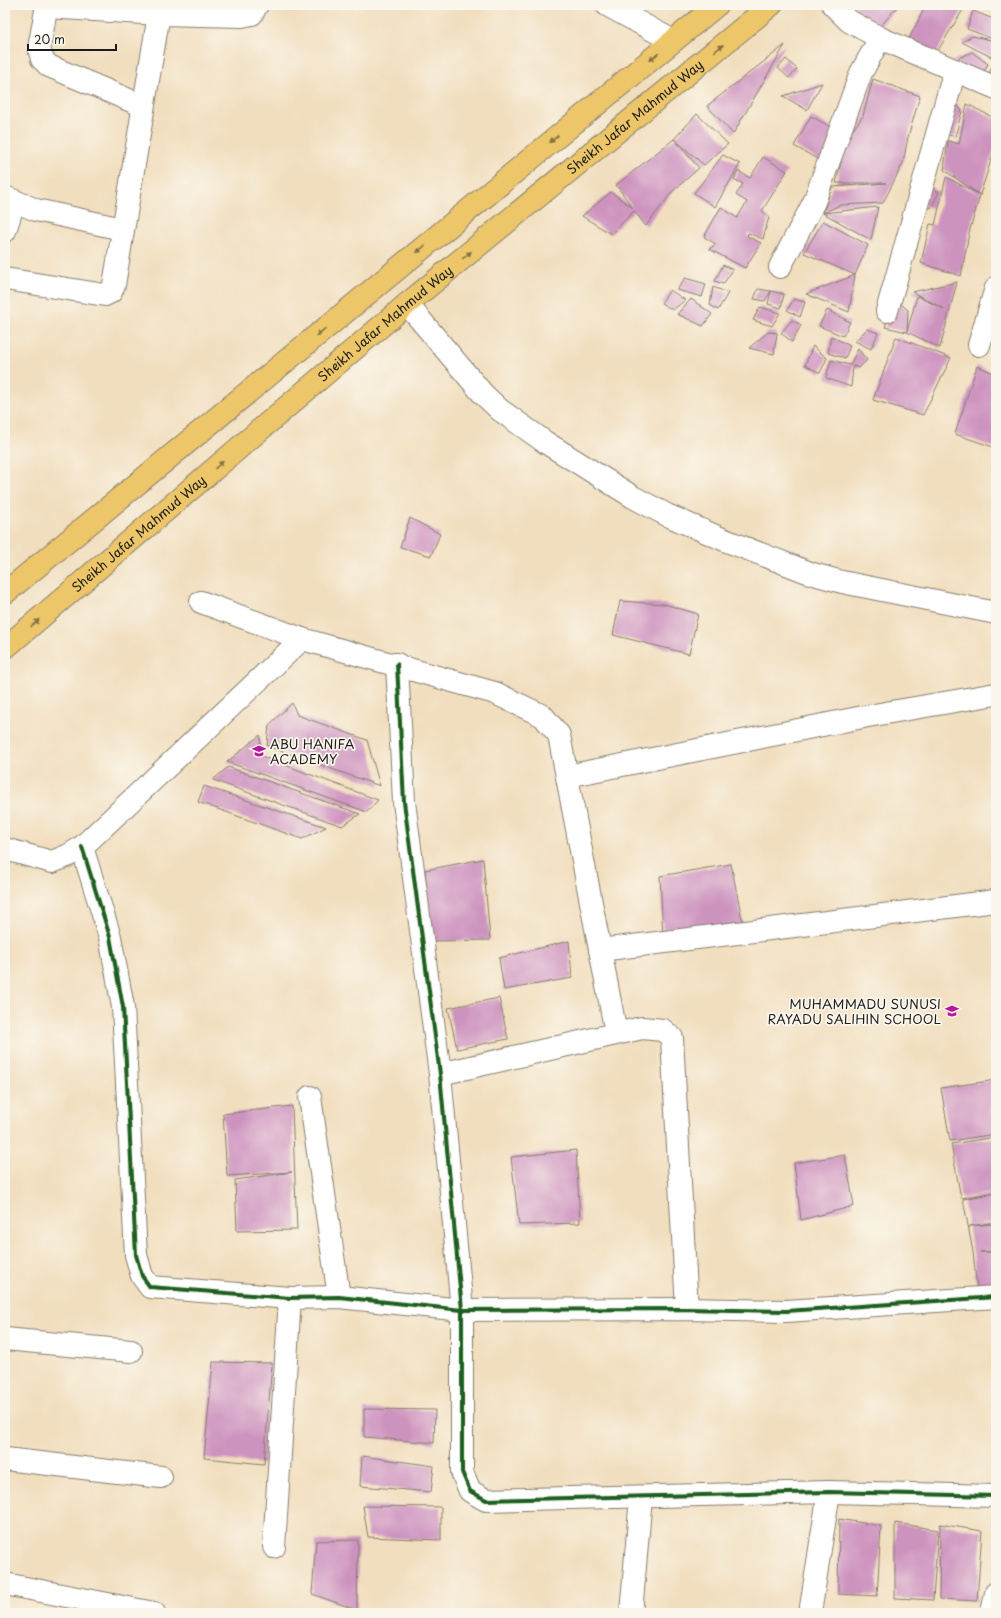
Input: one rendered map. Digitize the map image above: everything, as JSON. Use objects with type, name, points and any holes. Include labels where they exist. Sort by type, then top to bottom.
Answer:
[{"type":"main road","points":[[5,593],[717,5]]},
{"type":"main road","name":"Sheikh Jafar Mahmud Way","points":[[5,648],[408,304],[771,5]]},
{"type":"street","points":[[143,106],[49,66],[42,59],[39,48],[47,6],[159,14],[242,16],[252,14],[257,5]]},
{"type":"street","points":[[607,5],[673,41]]},
{"type":"street","points":[[834,5],[849,21],[880,38],[996,88]]},
{"type":"street","points":[[5,279],[105,295],[111,292],[114,285],[122,229],[159,14]]},
{"type":"street","points":[[780,267],[814,202],[861,73],[880,38]]},
{"type":"street","points":[[886,311],[955,70]]},
{"type":"street","points":[[5,231],[9,200],[36,210],[122,229]]},
{"type":"street","points":[[979,345],[996,288]]},
{"type":"street","points":[[408,304],[483,394],[500,410],[545,442],[640,501],[727,541],[810,573],[842,582],[996,613]]},
{"type":"street","points":[[201,602],[302,638],[495,693],[543,716],[560,735],[616,1033]]},
{"type":"street","points":[[5,850],[52,862],[67,856],[82,847],[302,638]]},
{"type":"street","points":[[397,664],[404,802],[440,1074],[462,1310],[462,1472],[470,1491],[486,1500],[829,1492],[996,1496]]},
{"type":"street","points":[[567,776],[868,716],[996,694]]},
{"type":"street","points":[[82,847],[110,937],[123,1007],[136,1255],[142,1276],[150,1287],[290,1298],[339,1297],[462,1310],[687,1309],[786,1311],[996,1297]]},
{"type":"street","points":[[600,950],[995,906]]},
{"type":"street","points":[[440,1074],[642,1028],[662,1030],[672,1038],[687,1309]]},
{"type":"street","points":[[310,1097],[339,1297]]},
{"type":"street","points":[[274,1547],[290,1298]]},
{"type":"street","points":[[5,1339],[131,1351]]},
{"type":"street","points":[[5,1459],[161,1477]]},
{"type":"street","points":[[810,1613],[829,1492]]},
{"type":"street","points":[[631,1613],[641,1497]]},
{"type":"street","points":[[5,1584],[100,1608],[154,1613]]},
{"type":"street","points":[[992,1613],[996,1593]]},
{"type":"building","points":[[857,5],[899,5],[879,28],[846,16]]},
{"type":"building","points":[[926,5],[966,5],[935,55],[908,41]]},
{"type":"building","points":[[983,5],[996,5],[996,10]]},
{"type":"building","points":[[973,11],[996,20],[996,40],[967,29]]},
{"type":"building","points":[[972,36],[996,41],[995,59],[962,42]]},
{"type":"building","points":[[785,45],[733,134],[707,106]]},
{"type":"building","points":[[972,52],[988,64],[982,75],[952,61]]},
{"type":"building","points":[[786,59],[797,69],[789,78],[778,68]]},
{"type":"building","points":[[992,66],[996,68],[996,82],[987,79]]},
{"type":"building","points":[[873,79],[920,96],[908,137],[903,163],[883,203],[840,205],[823,213],[832,187],[886,183],[836,183],[847,138],[863,116]]},
{"type":"building","points":[[822,83],[807,110],[783,96]]},
{"type":"building","points":[[952,97],[962,111],[955,137],[943,133]]},
{"type":"building","points":[[967,104],[996,119],[996,144],[980,195],[944,170],[948,141],[959,144]]},
{"type":"building","points":[[697,114],[728,144],[704,165],[674,139]]},
{"type":"building","points":[[811,116],[838,131],[821,161],[794,146]]},
{"type":"building","points":[[674,139],[699,168],[673,191],[646,226],[634,211],[611,234],[582,216],[611,192],[633,208],[616,185]]},
{"type":"building","points":[[723,155],[740,164],[715,207],[694,193]]},
{"type":"building","points":[[763,157],[787,171],[762,211],[769,217],[763,239],[748,233],[747,236],[761,243],[745,268],[709,249],[716,244],[704,237],[721,207],[737,218],[747,202],[736,195],[743,184],[734,179],[738,171],[750,178]]},
{"type":"building","points":[[946,177],[980,195],[969,233],[961,276],[921,263],[930,224],[935,225]]},
{"type":"building","points":[[929,186],[939,192],[931,208],[923,205]]},
{"type":"building","points":[[878,207],[871,240],[823,213]]},
{"type":"building","points":[[823,221],[868,245],[855,275],[804,253]]},
{"type":"building","points":[[723,265],[733,270],[723,284],[715,281]]},
{"type":"building","points":[[855,275],[849,312],[806,294]]},
{"type":"building","points":[[685,278],[706,284],[702,297],[677,290]]},
{"type":"building","points":[[957,282],[940,348],[907,332],[917,296],[944,309],[912,292]]},
{"type":"building","points":[[713,287],[728,293],[718,310],[710,305]]},
{"type":"building","points":[[758,289],[771,291],[765,301],[754,299]]},
{"type":"building","points":[[670,290],[685,300],[673,310],[661,303]]},
{"type":"building","points":[[771,291],[784,294],[781,308],[768,304]]},
{"type":"building","points":[[691,299],[712,314],[703,326],[677,314]]},
{"type":"building","points":[[794,299],[805,302],[800,317],[787,310]]},
{"type":"building","points":[[895,299],[908,310],[907,332],[885,327]]},
{"type":"building","points":[[760,307],[780,313],[772,326],[753,320]]},
{"type":"building","points":[[827,310],[850,322],[843,336],[819,326]]},
{"type":"building","points":[[792,320],[801,325],[792,342],[781,333]]},
{"type":"building","points":[[867,329],[878,333],[871,349],[855,341]]},
{"type":"building","points":[[768,332],[777,333],[774,354],[749,348]]},
{"type":"building","points":[[831,336],[850,346],[845,358],[828,353]]},
{"type":"building","points":[[896,337],[951,358],[923,415],[873,400]]},
{"type":"building","points":[[813,346],[827,358],[820,373],[805,365]]},
{"type":"building","points":[[858,349],[867,360],[859,368],[853,366],[851,387],[826,378],[831,360],[850,365]]},
{"type":"building","points":[[977,366],[996,374],[996,448],[955,434]]},
{"type":"building","points":[[410,518],[440,534],[431,556],[400,547]]},
{"type":"building","points":[[620,601],[664,604],[698,614],[689,654],[613,635]]},
{"type":"building","points":[[292,703],[297,715],[367,740],[380,786],[267,746],[269,725]]},
{"type":"building","points":[[260,735],[261,756],[378,800],[367,812],[227,762]]},
{"type":"building","points":[[228,767],[360,814],[342,826],[213,780]]},
{"type":"building","points":[[204,786],[326,827],[302,839],[198,802]]},
{"type":"building","points":[[483,859],[490,940],[431,941],[425,870]]},
{"type":"building","points":[[731,864],[743,924],[663,937],[660,876]]},
{"type":"building","points":[[569,941],[572,978],[504,990],[499,958]]},
{"type":"building","points":[[499,998],[508,1039],[457,1049],[448,1008]]},
{"type":"building","points":[[996,1080],[996,1134],[950,1141],[941,1088]]},
{"type":"building","points":[[292,1106],[297,1230],[237,1231],[235,1180],[292,1172],[227,1176],[223,1114]]},
{"type":"building","points":[[996,1137],[996,1192],[961,1198],[951,1144]]},
{"type":"building","points":[[576,1150],[580,1223],[519,1225],[511,1157]]},
{"type":"building","points":[[845,1155],[854,1206],[801,1220],[794,1163]]},
{"type":"building","points":[[996,1193],[996,1222],[970,1226],[996,1224],[996,1251],[980,1252],[996,1252],[996,1287],[977,1289],[973,1252],[963,1199]]},
{"type":"building","points":[[213,1362],[272,1363],[264,1464],[204,1458]]},
{"type":"building","points":[[364,1409],[435,1410],[434,1443],[364,1437]]},
{"type":"building","points":[[362,1456],[434,1466],[431,1492],[360,1486]]},
{"type":"building","points":[[363,1506],[441,1507],[441,1540],[368,1537]]},
{"type":"building","points":[[839,1519],[881,1526],[877,1596],[838,1594]]},
{"type":"building","points":[[895,1523],[938,1530],[933,1600],[895,1598]]},
{"type":"building","points":[[940,1524],[982,1531],[977,1601],[939,1599]]},
{"type":"building","points":[[358,1540],[357,1610],[312,1594],[316,1541]]},
{"type":"cycle path","points":[[397,664],[404,802],[440,1074],[462,1310],[462,1472],[470,1491],[486,1500],[829,1492],[996,1496]]},
{"type":"cycle path","points":[[82,847],[110,937],[123,1007],[136,1255],[142,1276],[150,1287],[290,1298],[339,1297],[462,1310],[687,1309],[786,1311],[996,1297]]},
{"type":"place","name":"ABU HANIFA ACADEMY","points":[[259,751]]},
{"type":"place","name":"MUHAMMADU SUNUSI RAYADU SALIHIN SCHOOL","points":[[952,1011]]}]
